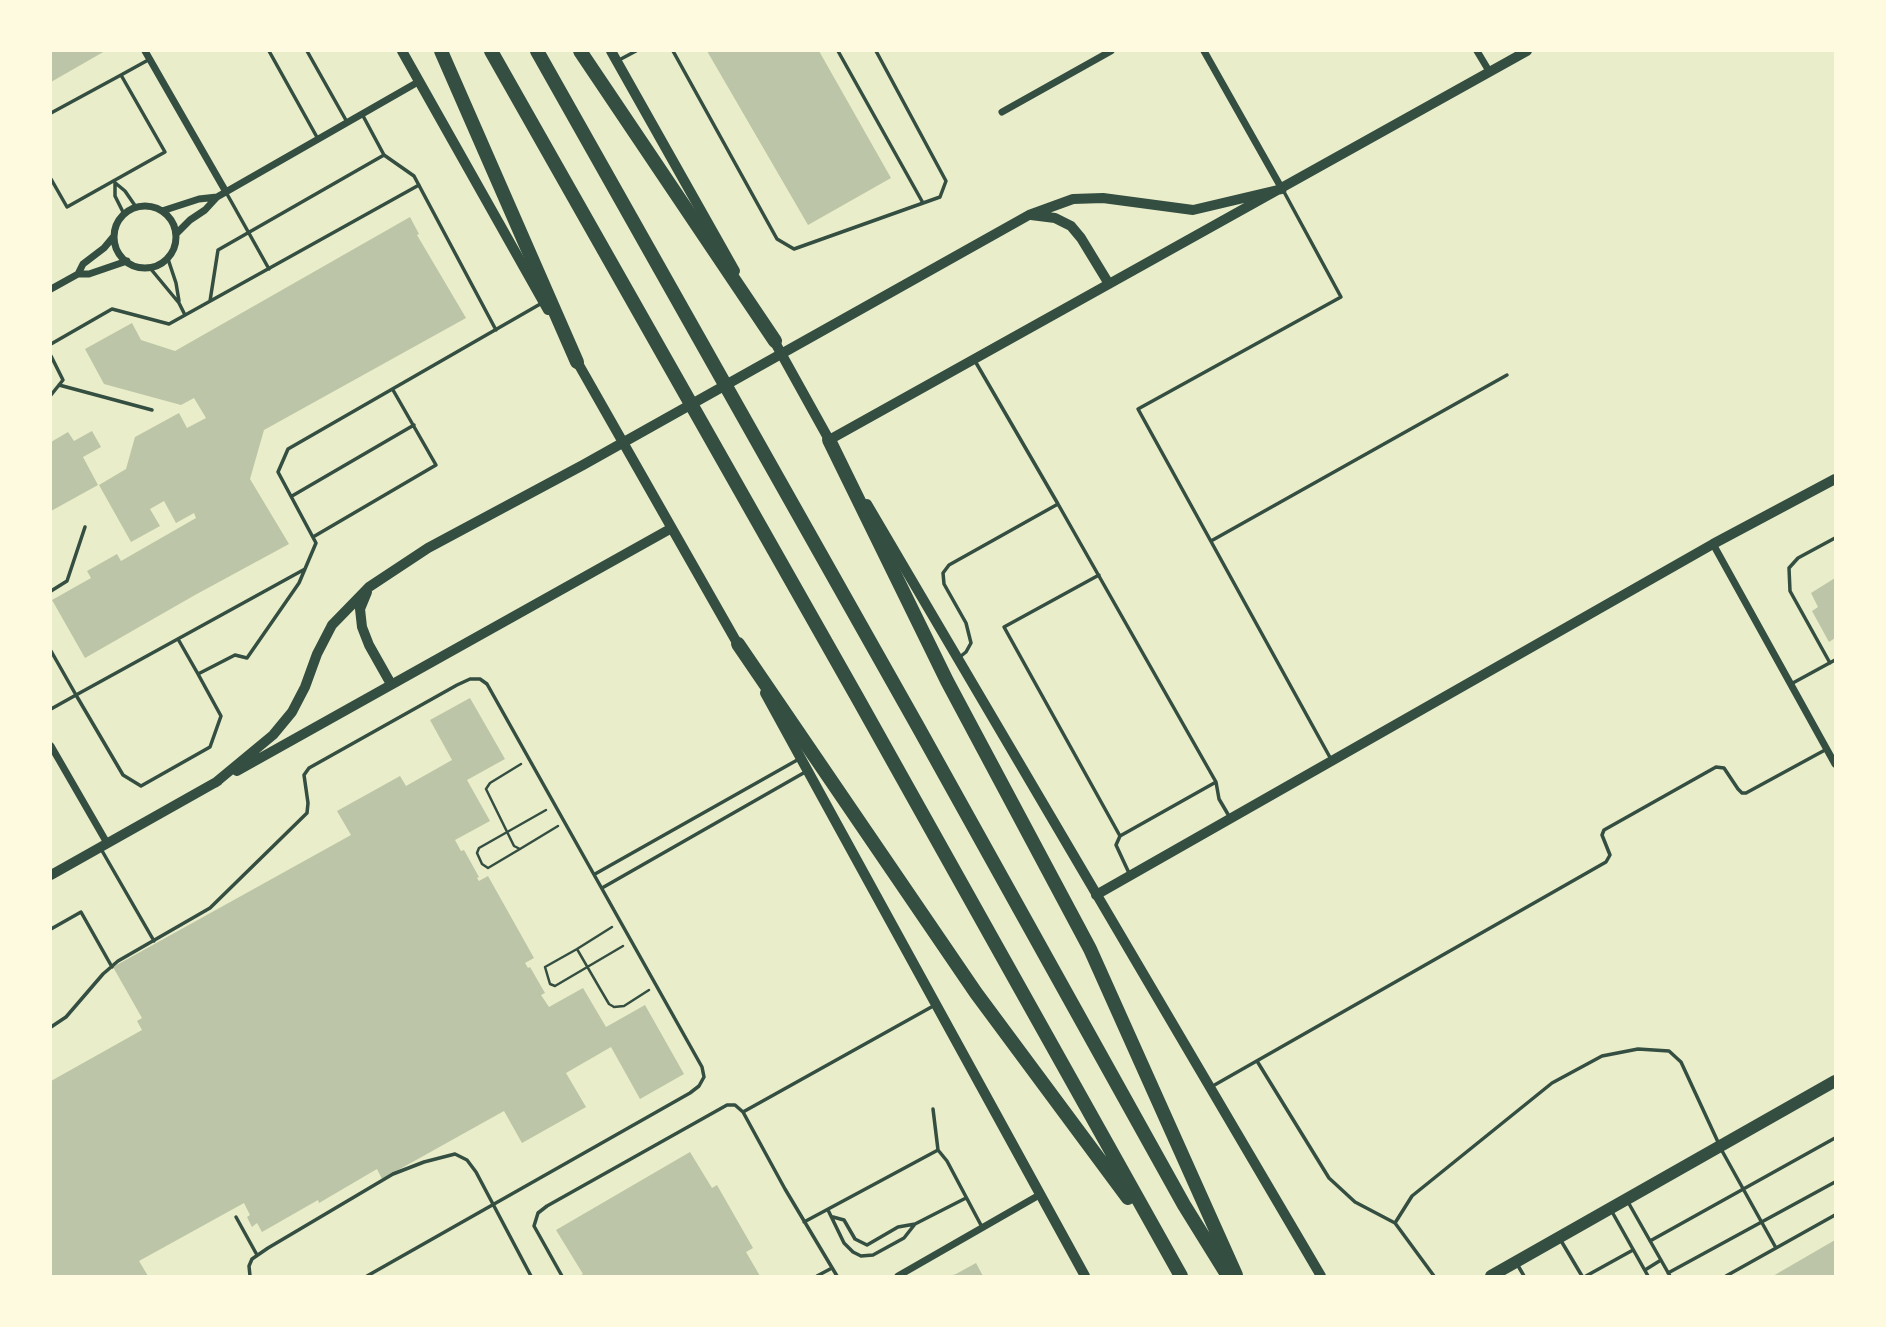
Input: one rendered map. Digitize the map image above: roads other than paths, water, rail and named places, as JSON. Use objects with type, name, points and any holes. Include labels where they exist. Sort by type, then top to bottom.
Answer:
[{"type":"highway","points":[[441,51],[577,362]]},
{"type":"highway","points":[[491,51],[1181,1276]]},
{"type":"highway","points":[[537,51],[917,724],[1177,1193],[1228,1276]]},
{"type":"highway","points":[[580,51],[775,341]]},
{"type":"highway","points":[[829,440],[947,681],[1090,949],[1236,1276]]},
{"type":"highway","points":[[738,644],[976,993],[1164,1246]]},
{"type":"main road","points":[[402,51],[670,529],[738,644],[1085,1276]]},
{"type":"main road","points":[[614,56],[829,440],[1321,1276]]},
{"type":"main road","points":[[1491,1276],[1835,1081]]},
{"type":"main road","points":[[1314,1264],[1315,1276]]},
{"type":"street","points":[[1002,112],[1111,51]]},
{"type":"street","points":[[1205,51],[1282,189]]},
{"type":"street","points":[[1477,51],[1489,71]]},
{"type":"street","points":[[829,440],[1527,51]]},
{"type":"street","points":[[148,55],[226,192]]},
{"type":"street","points":[[176,234],[217,197],[418,82]]},
{"type":"street","points":[[215,783],[273,735],[292,712],[331,625],[369,587],[428,548],[818,335],[1029,215],[1073,199],[1193,210],[1282,189]]},
{"type":"street","points":[[162,211],[199,199],[217,197]]},
{"type":"street","points":[[78,274],[83,264],[104,248],[114,236],[118,222],[124,214],[136,207],[149,206],[162,211],[172,221],[176,234],[168,259],[150,268],[140,268],[127,261],[117,249],[114,236]]},
{"type":"street","points":[[1029,215],[1055,218],[1071,226],[1082,238],[1109,284]]},
{"type":"street","points":[[53,288],[78,274],[89,274],[127,261]]},
{"type":"street","points":[[1096,895],[1713,544],[1835,479]]},
{"type":"street","points":[[51,875],[670,529]]},
{"type":"street","points":[[1713,544],[1835,764]]},
{"type":"street","points":[[369,587],[360,609],[362,627],[391,684]]},
{"type":"street","points":[[51,746],[103,845]]},
{"type":"street","points":[[898,1276],[1041,1194]]},
{"type":"lane","points":[[269,51],[318,139]]},
{"type":"lane","points":[[307,51],[347,122]]},
{"type":"lane","points":[[614,56],[636,51]]},
{"type":"lane","points":[[673,51],[778,239],[794,249],[940,197],[946,181],[876,51]]},
{"type":"lane","points":[[838,51],[923,203]]},
{"type":"lane","points":[[51,113],[121,75],[148,55]]},
{"type":"lane","points":[[51,179],[67,207],[165,152],[121,75]]},
{"type":"lane","points":[[362,114],[384,155],[414,176],[496,330]]},
{"type":"lane","points":[[209,302],[218,250],[384,155]]},
{"type":"lane","points":[[114,183],[125,191],[136,207]]},
{"type":"lane","points":[[114,183],[115,196],[124,214]]},
{"type":"lane","points":[[51,344],[112,309],[169,324],[419,186]]},
{"type":"lane","points":[[1282,189],[1341,297],[1138,409],[1332,761]]},
{"type":"lane","points":[[226,192],[269,269]]},
{"type":"lane","points":[[168,259],[179,303]]},
{"type":"lane","points":[[150,268],[179,303],[185,315]]},
{"type":"lane","points":[[51,277],[53,288]]},
{"type":"lane","points":[[198,674],[235,655],[247,658],[299,583],[316,543],[278,472],[288,449],[543,302]]},
{"type":"lane","points":[[51,356],[63,380],[51,395]]},
{"type":"lane","points":[[974,359],[1216,782],[1219,799],[1230,819]]},
{"type":"lane","points":[[1211,541],[1507,375]]},
{"type":"lane","points":[[59,385],[152,410]]},
{"type":"lane","points":[[313,537],[436,464],[393,390]]},
{"type":"lane","points":[[291,496],[414,425]]},
{"type":"lane","points":[[958,658],[966,652],[971,643],[966,623],[944,584],[943,573],[948,565],[1058,505]]},
{"type":"lane","points":[[51,591],[66,581],[85,527]]},
{"type":"lane","points":[[1791,684],[1833,661],[1790,591],[1789,568],[1798,558],[1835,538]]},
{"type":"lane","points":[[51,709],[305,569]]},
{"type":"lane","points":[[1098,575],[1004,627],[1120,836]]},
{"type":"lane","points":[[51,651],[123,775],[141,786],[210,747],[221,716],[178,639]]},
{"type":"lane","points":[[51,1027],[66,1017],[112,967],[210,908],[307,813],[304,775],[309,768],[457,685],[480,679],[487,684],[657,985],[702,1067],[704,1077],[699,1086],[368,1276]]},
{"type":"lane","points":[[1211,1087],[1606,862],[1610,855],[1602,835],[1604,830],[1716,767],[1724,768],[1738,789],[1746,793],[1827,750]]},
{"type":"lane","points":[[594,875],[801,758]]},
{"type":"lane","points":[[602,888],[807,770]]},
{"type":"lane","points":[[1130,876],[1116,845],[1120,836],[1216,782]]},
{"type":"lane","points":[[103,845],[154,941]]},
{"type":"lane","points":[[51,929],[80,912],[112,967]]},
{"type":"lane","points":[[743,1112],[937,1004]]},
{"type":"lane","points":[[1395,1223],[1412,1196],[1552,1083],[1602,1056],[1638,1049],[1669,1051],[1681,1062],[1720,1146],[1776,1248]]},
{"type":"lane","points":[[1257,1061],[1329,1178],[1355,1202],[1395,1223],[1434,1276]]},
{"type":"lane","points":[[562,1276],[534,1226],[538,1213],[727,1105],[735,1105],[743,1112],[837,1276]]},
{"type":"lane","points":[[933,1108],[938,1150],[947,1161],[983,1228]]},
{"type":"lane","points":[[1650,1241],[1835,1138]]},
{"type":"lane","points":[[804,1222],[938,1150]]},
{"type":"lane","points":[[250,1276],[249,1266],[257,1255],[393,1174],[455,1154],[467,1160],[476,1172],[531,1276]]},
{"type":"lane","points":[[1626,1199],[1669,1275],[1835,1182]]},
{"type":"lane","points":[[832,1217],[844,1220],[855,1239],[867,1245],[898,1227],[915,1224],[966,1198]]},
{"type":"lane","points":[[1610,1209],[1648,1276]]},
{"type":"lane","points":[[828,1210],[844,1243],[853,1252],[861,1255],[873,1255],[904,1238],[915,1224]]},
{"type":"lane","points":[[1726,1276],[1835,1215]]},
{"type":"lane","points":[[236,1217],[257,1255]]},
{"type":"lane","points":[[1559,1237],[1584,1276],[1634,1250]]},
{"type":"lane","points":[[1644,1269],[1661,1260]]},
{"type":"lane","points":[[1516,1262],[1524,1276]]},
{"type":"lane","points":[[817,1276],[832,1268]]}]
